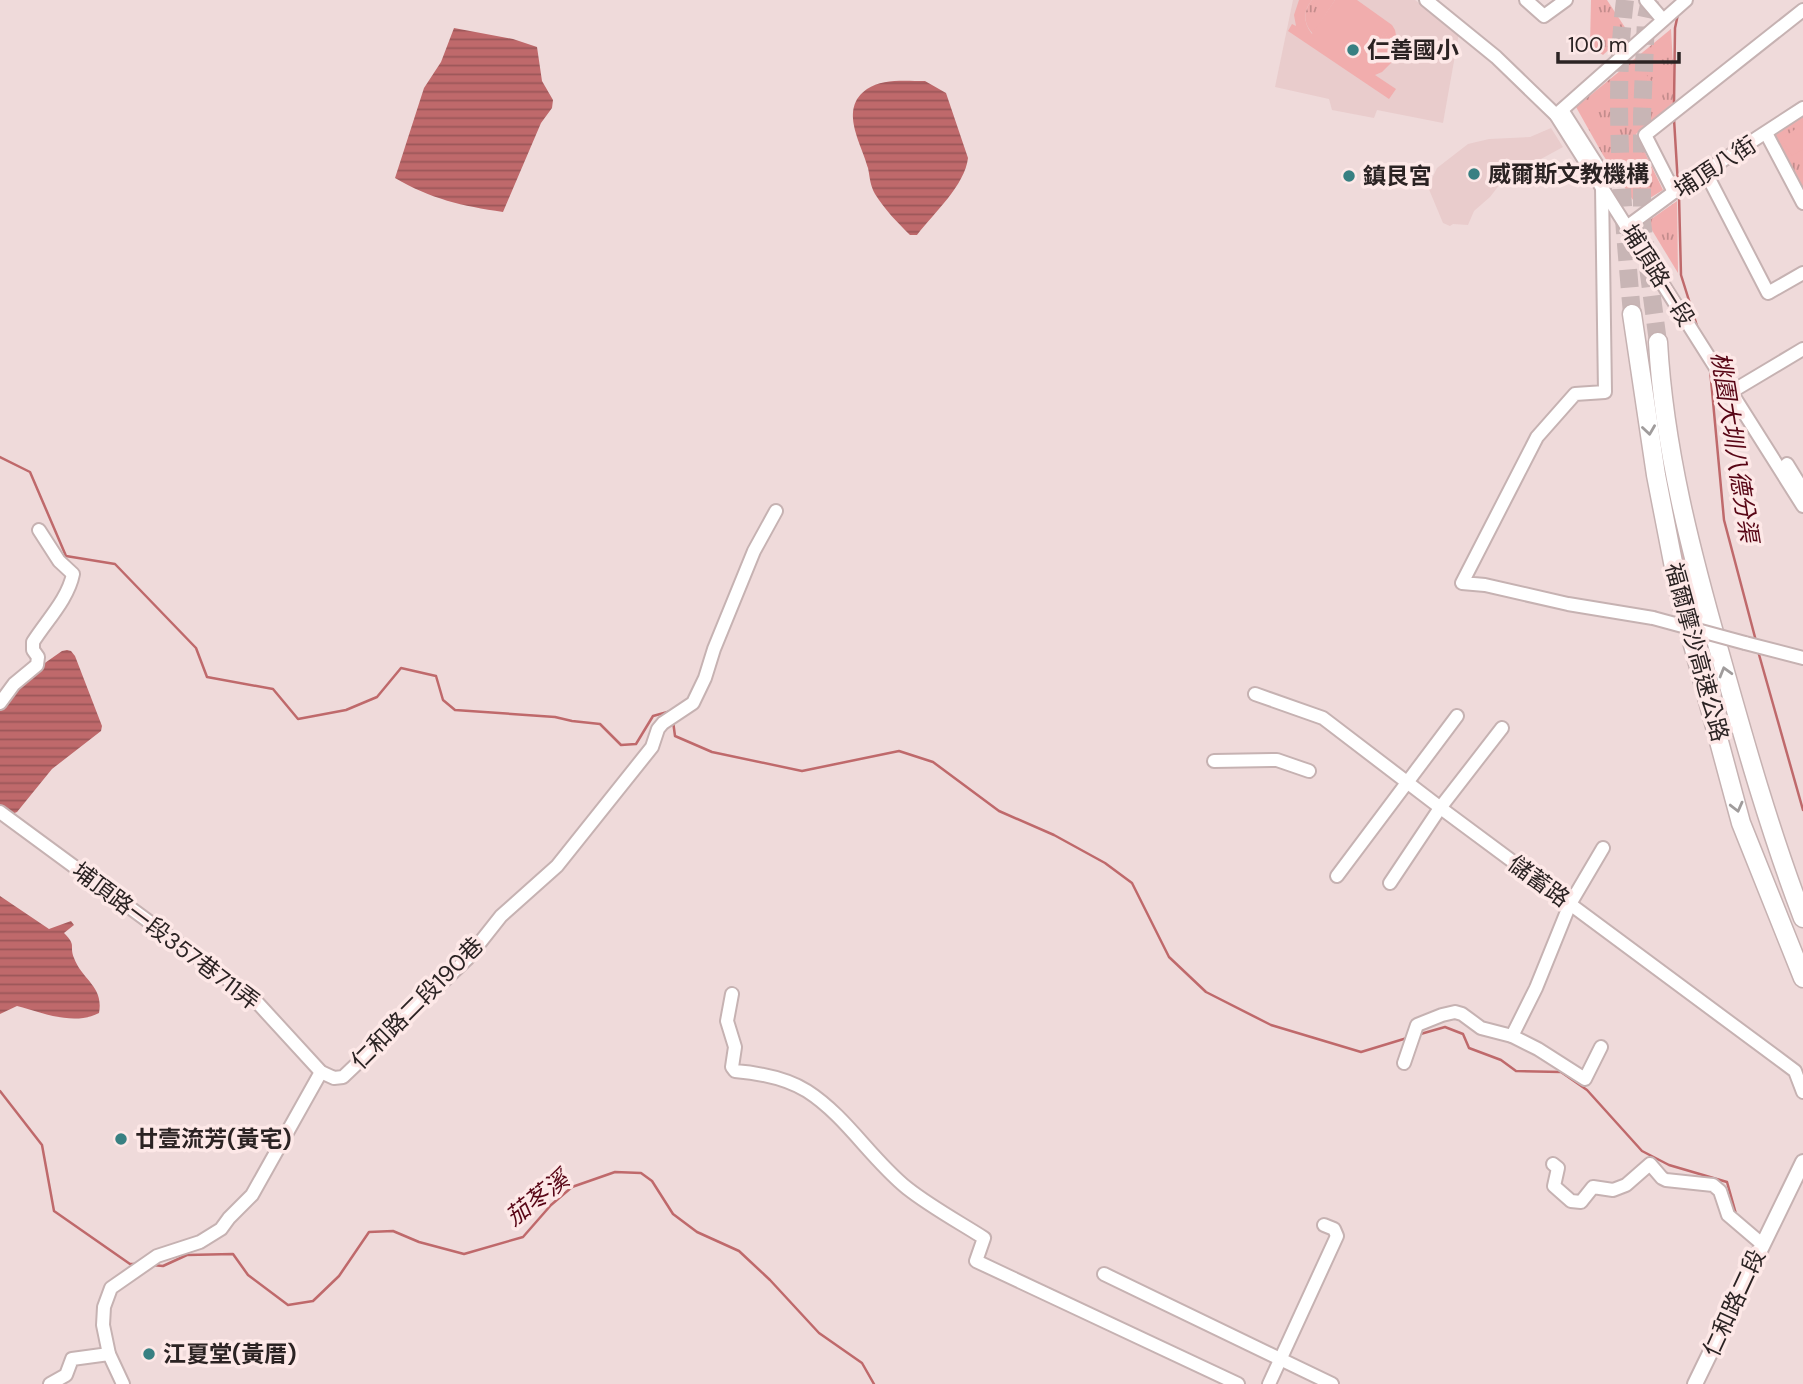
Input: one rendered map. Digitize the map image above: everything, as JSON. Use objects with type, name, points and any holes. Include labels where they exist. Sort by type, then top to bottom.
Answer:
[{"type":"highway","name":"福爾摩沙高速公路","points":[[1632,314],[1652,384],[1690,545],[1762,803],[1803,918]]},
{"type":"highway","name":"福爾摩沙高速公路","points":[[1658,342],[1652,384],[1664,524],[1677,582],[1741,823],[1803,978]]},
{"type":"main road","name":"仁和路二段","points":[[1695,1384],[1803,1162]]},
{"type":"street","points":[[1426,0],[1559,112]]},
{"type":"street","points":[[1439,0],[1528,75],[1559,112]]},
{"type":"street","points":[[1526,0],[1544,16],[1566,0]]},
{"type":"street","points":[[1646,0],[1663,20]]},
{"type":"street","points":[[1559,112],[1685,0]]},
{"type":"street","points":[[1674,192],[1645,135],[1803,11],[1797,0]]},
{"type":"street","name":"埔頂八街","points":[[1630,224],[1803,108]]},
{"type":"street","name":"埔頂路一段","points":[[1559,112],[1568,137],[1604,182],[1735,390],[1803,490]]},
{"type":"street","points":[[1766,133],[1802,199]]},
{"type":"street","points":[[1706,173],[1768,293],[1803,273]]},
{"type":"street","points":[[1604,182],[1605,392],[1575,394],[1537,437],[1462,583],[1485,584],[1568,604],[1653,618],[1803,658]]},
{"type":"street","points":[[1735,390],[1803,349]]},
{"type":"street","name":"埔頂路一段","points":[[1735,390],[1803,506]]},
{"type":"street","name":"仁和路二段190巷","points":[[109,1354],[103,1325],[104,1307],[111,1288],[157,1256],[200,1242],[221,1229],[252,1195],[321,1072],[334,1078],[343,1077],[467,959],[502,916],[557,866],[652,747],[658,729],[693,703],[754,551],[776,511]]},
{"type":"street","points":[[0,703],[14,684],[37,665],[38,657],[33,650],[33,642],[71,582],[73,573],[59,561],[39,530]]},
{"type":"street","name":"儲蓄路","points":[[1255,694],[1323,718],[1795,1071],[1803,1092]]},
{"type":"street","points":[[1337,876],[1457,716]]},
{"type":"street","points":[[1390,883],[1440,808],[1502,728]]},
{"type":"street","points":[[1214,761],[1277,760],[1309,771]]},
{"type":"street","name":"埔頂路一段357巷711弄","points":[[0,812],[254,999],[321,1072]]},
{"type":"street","points":[[1512,1036],[1536,988],[1570,904],[1603,848]]},
{"type":"street","points":[[732,994],[727,1021],[735,1046],[732,1067],[735,1071],[778,1079],[806,1091],[834,1114],[907,1188],[984,1238],[976,1261],[1238,1384]]},
{"type":"street","points":[[1404,1063],[1417,1025],[1455,1012],[1481,1028],[1512,1036],[1585,1079],[1601,1047]]},
{"type":"street","points":[[1553,1164],[1558,1168],[1554,1186],[1571,1201],[1581,1202],[1593,1186],[1613,1190],[1626,1185],[1650,1164],[1666,1180],[1713,1185],[1720,1191],[1728,1216],[1762,1244]]},
{"type":"street","points":[[1269,1384],[1337,1236],[1334,1229],[1324,1225]]},
{"type":"street","points":[[1104,1274],[1332,1384]]},
{"type":"street","points":[[50,1384],[66,1375],[72,1359],[109,1354],[123,1384]]},
{"type":"shaded area","name":"仁善國小","points":[[1293,0],[1415,0],[1459,33],[1443,123],[1377,110],[1374,118],[1332,110],[1329,99],[1275,87]]},
{"type":"shaded area","points":[[454,28],[513,39],[537,47],[542,81],[553,100],[552,108],[541,123],[503,212],[447,201],[395,178],[424,88],[441,62]]},
{"type":"shaded area","points":[[895,81],[925,81],[946,93],[968,158],[961,178],[948,198],[917,235],[910,235],[887,211],[873,191],[853,116],[858,97],[873,85]]},
{"type":"shaded area","name":"威爾斯文教機構","points":[[1551,128],[1563,147],[1504,179],[1474,211],[1468,225],[1450,226],[1443,223],[1428,187],[1437,168],[1468,144],[1489,139],[1530,137]]},
{"type":"shaded area","points":[[67,650],[75,656],[102,726],[101,731],[52,769],[17,812],[12,814],[0,808],[0,710],[32,672]]},
{"type":"shaded area","points":[[0,896],[49,929],[71,921],[74,925],[64,933],[72,943],[78,966],[98,996],[99,1013],[89,1017],[69,1018],[17,1006],[0,1014]]},
{"type":"green space","points":[[1299,0],[1312,0],[1305,17],[1312,34],[1335,0],[1357,0],[1392,25],[1398,46],[1393,61],[1375,75],[1396,89],[1389,99],[1288,31],[1292,24],[1296,26],[1294,15]],"holes":[[[1384,32],[1388,51],[1374,64],[1373,60]]]},
{"type":"green space","points":[[1312,0],[1335,0],[1313,34],[1305,17]]},
{"type":"green space","points":[[1591,0],[1607,0],[1628,32],[1603,55],[1590,46]]},
{"type":"green space","points":[[1357,12],[1378,27],[1365,66],[1333,47]]},
{"type":"green space","points":[[1671,29],[1675,101],[1636,134],[1663,190],[1637,206],[1603,155],[1576,107]]},
{"type":"green space","points":[[1384,31],[1388,51],[1374,64],[1373,60]]},
{"type":"green space","points":[[1641,68],[1663,95],[1648,108],[1625,80]]},
{"type":"green space","points":[[1623,83],[1645,111],[1631,123],[1608,96]]},
{"type":"green space","points":[[1803,116],[1803,190],[1802,191],[1773,137]]},
{"type":"green space","points":[[1803,124],[1803,149],[1792,156],[1781,139]]},
{"type":"green space","points":[[1677,201],[1678,273],[1647,222]]},
{"type":"green space","points":[[1652,395],[1680,541],[1699,613],[1694,612],[1676,540]]},
{"type":"waterway","name":"桃園大圳八德分渠","points":[[1674,105],[1675,28],[1678,14]]},
{"type":"waterway","name":"桃園大圳八德分渠","points":[[1674,119],[1678,185]]},
{"type":"waterway","name":"桃園大圳八德分渠","points":[[1679,195],[1681,275],[1697,326]]},
{"type":"waterway","name":"桃園大圳八德分渠","points":[[1710,369],[1724,520],[1756,641]]},
{"type":"waterway","points":[[0,457],[30,472],[66,556],[115,564],[196,648],[207,677],[273,689],[298,719],[346,710],[377,697],[401,668],[436,676],[443,700],[455,710],[555,717],[600,724],[621,745],[636,744],[653,716],[671,711]]},
{"type":"waterway","name":"桃園大圳八德分渠","points":[[1758,651],[1803,810]]},
{"type":"waterway","points":[[673,721],[675,736],[712,752],[802,771],[899,751],[933,762],[999,811],[1054,835],[1105,863],[1132,883],[1169,957],[1206,992],[1271,1025],[1361,1052],[1407,1038]]},
{"type":"waterway","points":[[1417,1035],[1445,1027],[1463,1034],[1469,1048],[1501,1060],[1516,1071],[1561,1072],[1587,1090],[1642,1151],[1669,1165],[1727,1182],[1736,1214]]},
{"type":"waterway","name":"茄苳溪","points":[[0,1091],[42,1145],[54,1211],[130,1264],[138,1264]]},
{"type":"waterway","name":"茄苳溪","points":[[152,1265],[163,1266],[187,1255],[233,1254],[248,1275],[288,1305],[313,1301],[339,1276],[369,1232],[393,1231],[419,1242],[464,1254],[523,1237],[551,1205],[572,1187],[615,1172],[641,1173],[652,1181],[673,1214],[697,1232],[739,1251],[819,1333],[862,1363],[874,1384]]},
{"type":"tunnel","points":[[1625,0],[1619,118],[1622,196],[1632,314]]},
{"type":"tunnel","points":[[1650,0],[1646,19],[1642,116],[1642,222],[1658,342]]},
{"type":"place","name":"仁善國小","points":[[1353,50]]},
{"type":"place","name":"威爾斯文教機構","points":[[1474,174]]},
{"type":"place","name":"鎮艮宮","points":[[1349,176]]},
{"type":"place","name":"廿壹流芳(黃宅)","points":[[121,1139]]},
{"type":"place","name":"江夏堂(黃厝)","points":[[149,1354]]}]
